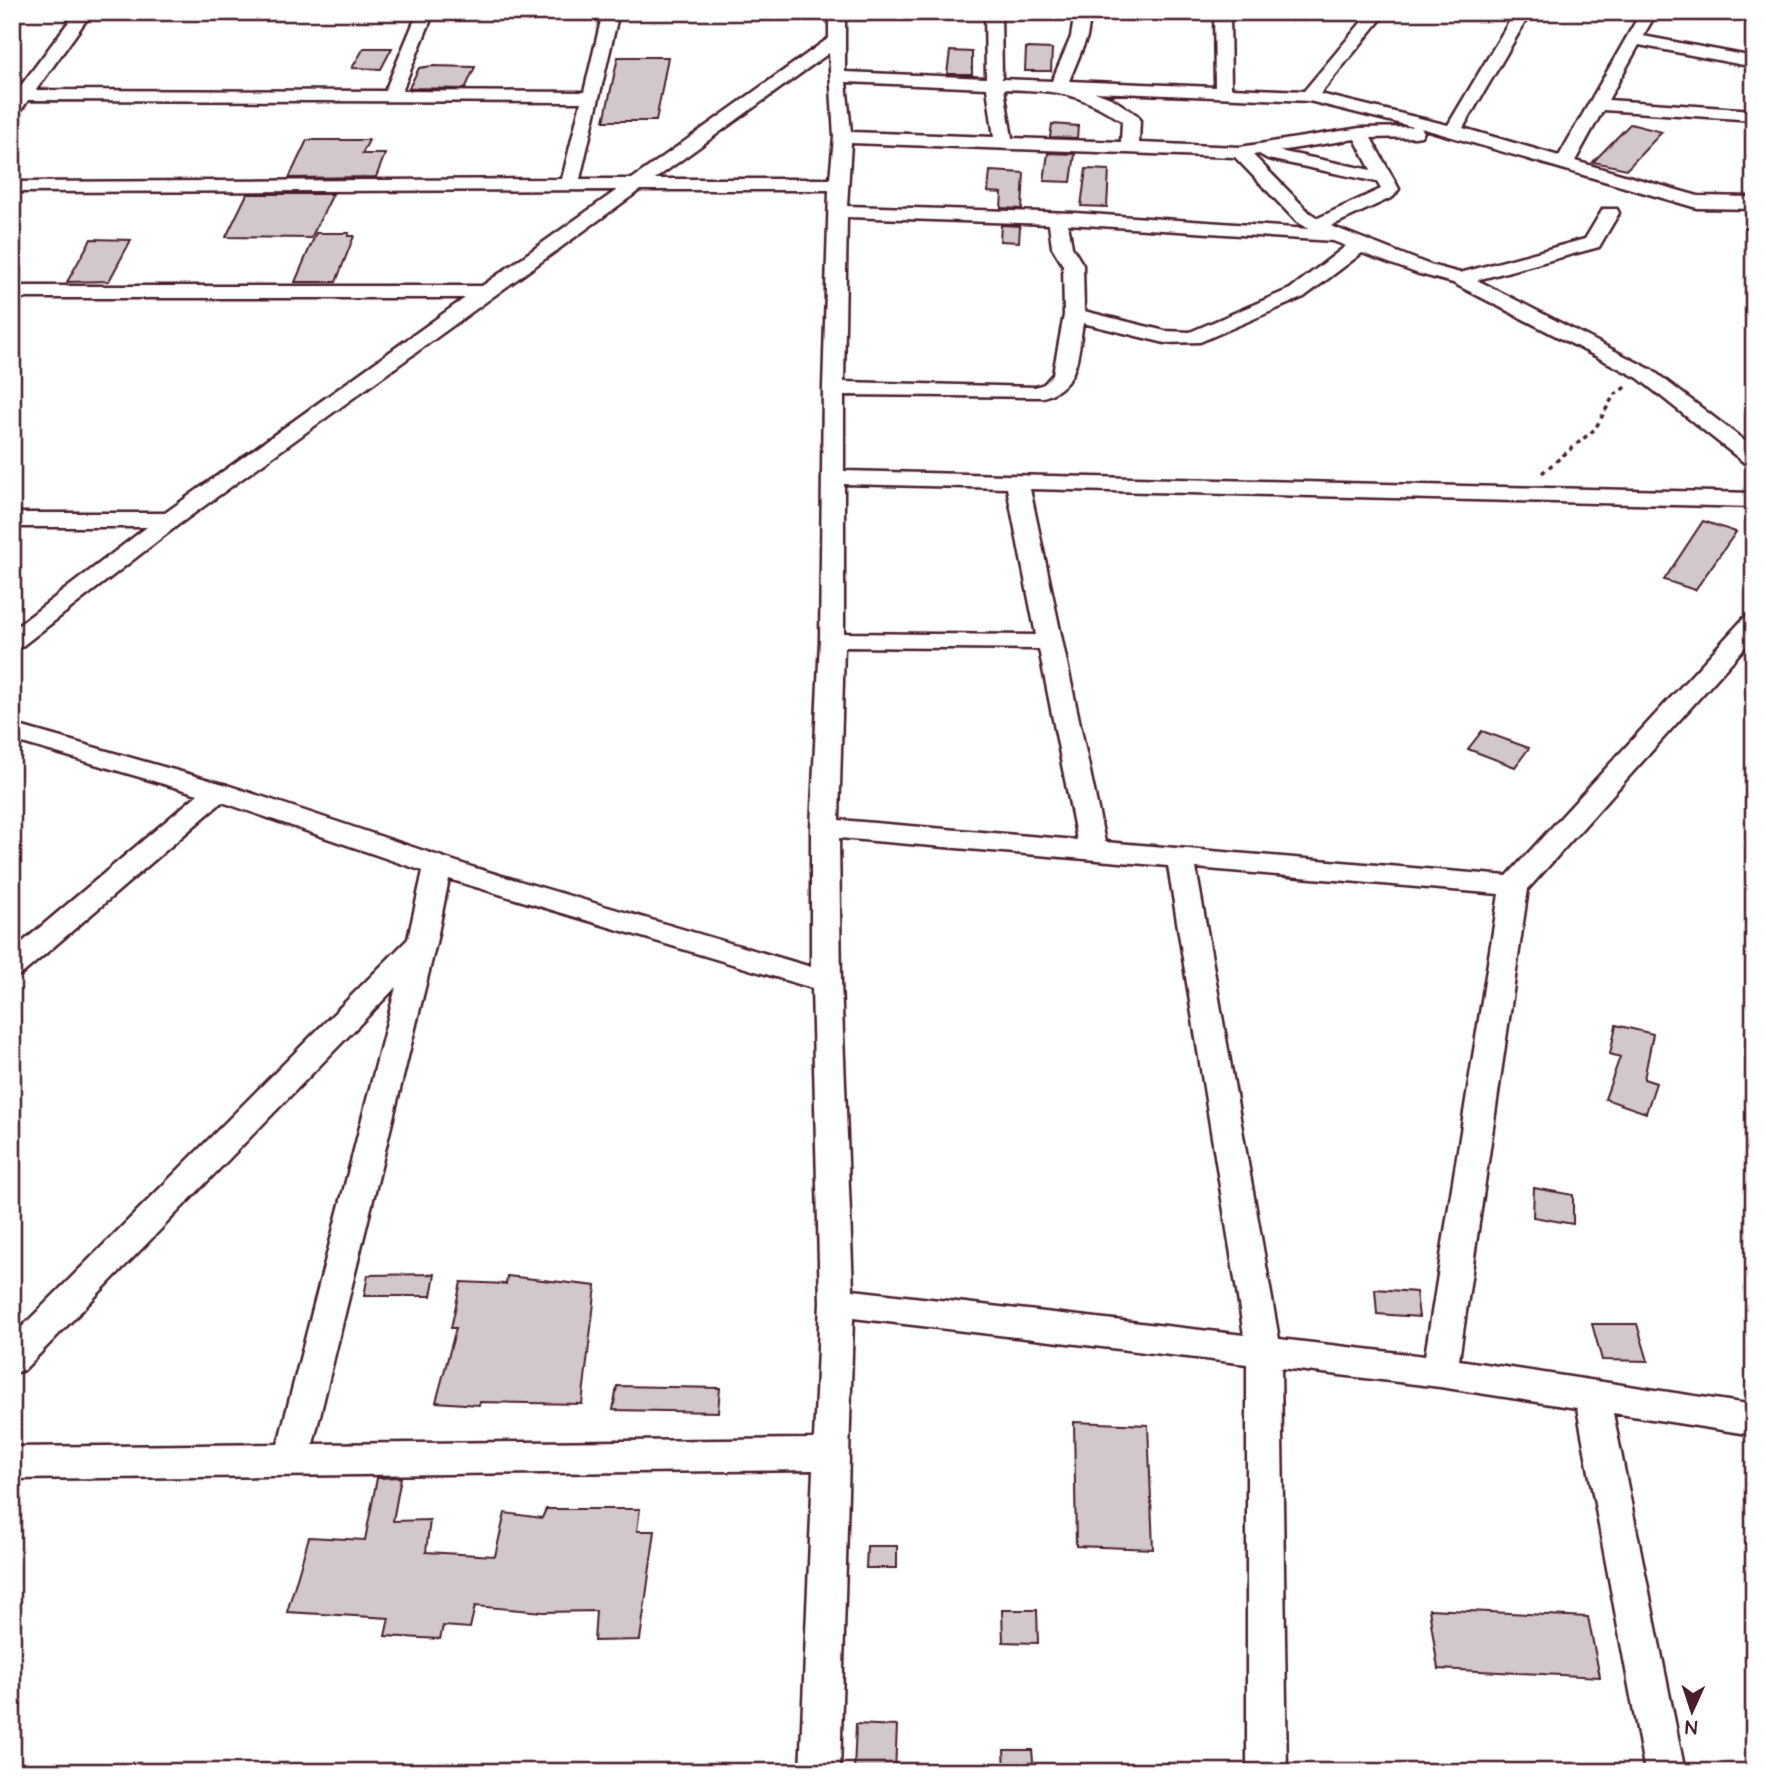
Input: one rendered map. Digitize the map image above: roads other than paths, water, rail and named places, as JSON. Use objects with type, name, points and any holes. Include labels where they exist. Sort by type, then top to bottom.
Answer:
[{"type":"street","points":[[12,111],[84,12]]},
{"type":"street","points":[[391,98],[426,12]]},
{"type":"street","points":[[570,184],[611,12]]},
{"type":"street","points":[[993,12],[994,82],[1004,143]]},
{"type":"street","points":[[1059,85],[1079,37],[1083,12]]},
{"type":"street","points":[[1222,12],[1223,91]]},
{"type":"street","points":[[1309,96],[1379,12]]},
{"type":"street","points":[[1453,131],[1523,12]]},
{"type":"street","points":[[1564,164],[1649,12]]},
{"type":"street","points":[[820,1772],[837,1303],[826,982],[825,828],[832,640],[833,388],[838,198],[843,137],[837,77],[836,26]]},
{"type":"street","points":[[12,642],[170,520],[635,183],[836,26]]},
{"type":"street","points":[[1632,39],[1754,62]]},
{"type":"street","points":[[837,77],[1309,96],[1453,131],[1697,202],[1754,203]]},
{"type":"street","points":[[1059,85],[1107,103],[1131,119],[1130,148]]},
{"type":"street","points":[[22,95],[590,97]]},
{"type":"street","points":[[1597,104],[1754,115]]},
{"type":"street","points":[[1246,151],[1360,133],[1453,131]]},
{"type":"street","points":[[1317,225],[1387,193],[1390,189],[1360,133]]},
{"type":"street","points":[[843,137],[1246,151],[1382,178]]},
{"type":"street","points":[[1246,151],[1303,217],[1336,236],[1423,269],[1460,279],[1646,374],[1754,459]]},
{"type":"street","points":[[12,187],[635,183],[838,198],[1058,219],[1336,236]]},
{"type":"street","points":[[1460,279],[1592,243],[1610,213]]},
{"type":"street","points":[[833,388],[1037,393],[1051,388],[1063,376],[1074,315],[1073,265],[1062,247],[1058,219]]},
{"type":"street","points":[[1074,315],[1165,337],[1193,338],[1297,293],[1360,245]]},
{"type":"street","points":[[12,292],[486,292]]},
{"type":"street","points":[[832,477],[1754,500]]},
{"type":"street","points":[[1017,482],[1093,851]]},
{"type":"street","points":[[12,520],[170,520]]},
{"type":"street","points":[[1440,1372],[1514,886],[1754,622]]},
{"type":"street","points":[[832,640],[1050,642]]},
{"type":"street","points":[[12,732],[218,791],[465,876],[826,982]]},
{"type":"street","points":[[12,967],[218,791]]},
{"type":"street","points":[[825,828],[1514,886]]},
{"type":"street","points":[[1180,858],[1264,1352],[1267,1772]]},
{"type":"street","points":[[292,1458],[422,943],[438,865]]},
{"type":"street","points":[[12,1360],[422,943]]},
{"type":"street","points":[[837,1303],[1440,1372],[1754,1420]]},
{"type":"street","points":[[1592,1395],[1665,1772]]},
{"type":"street","points":[[12,1463],[830,1454]]}]
